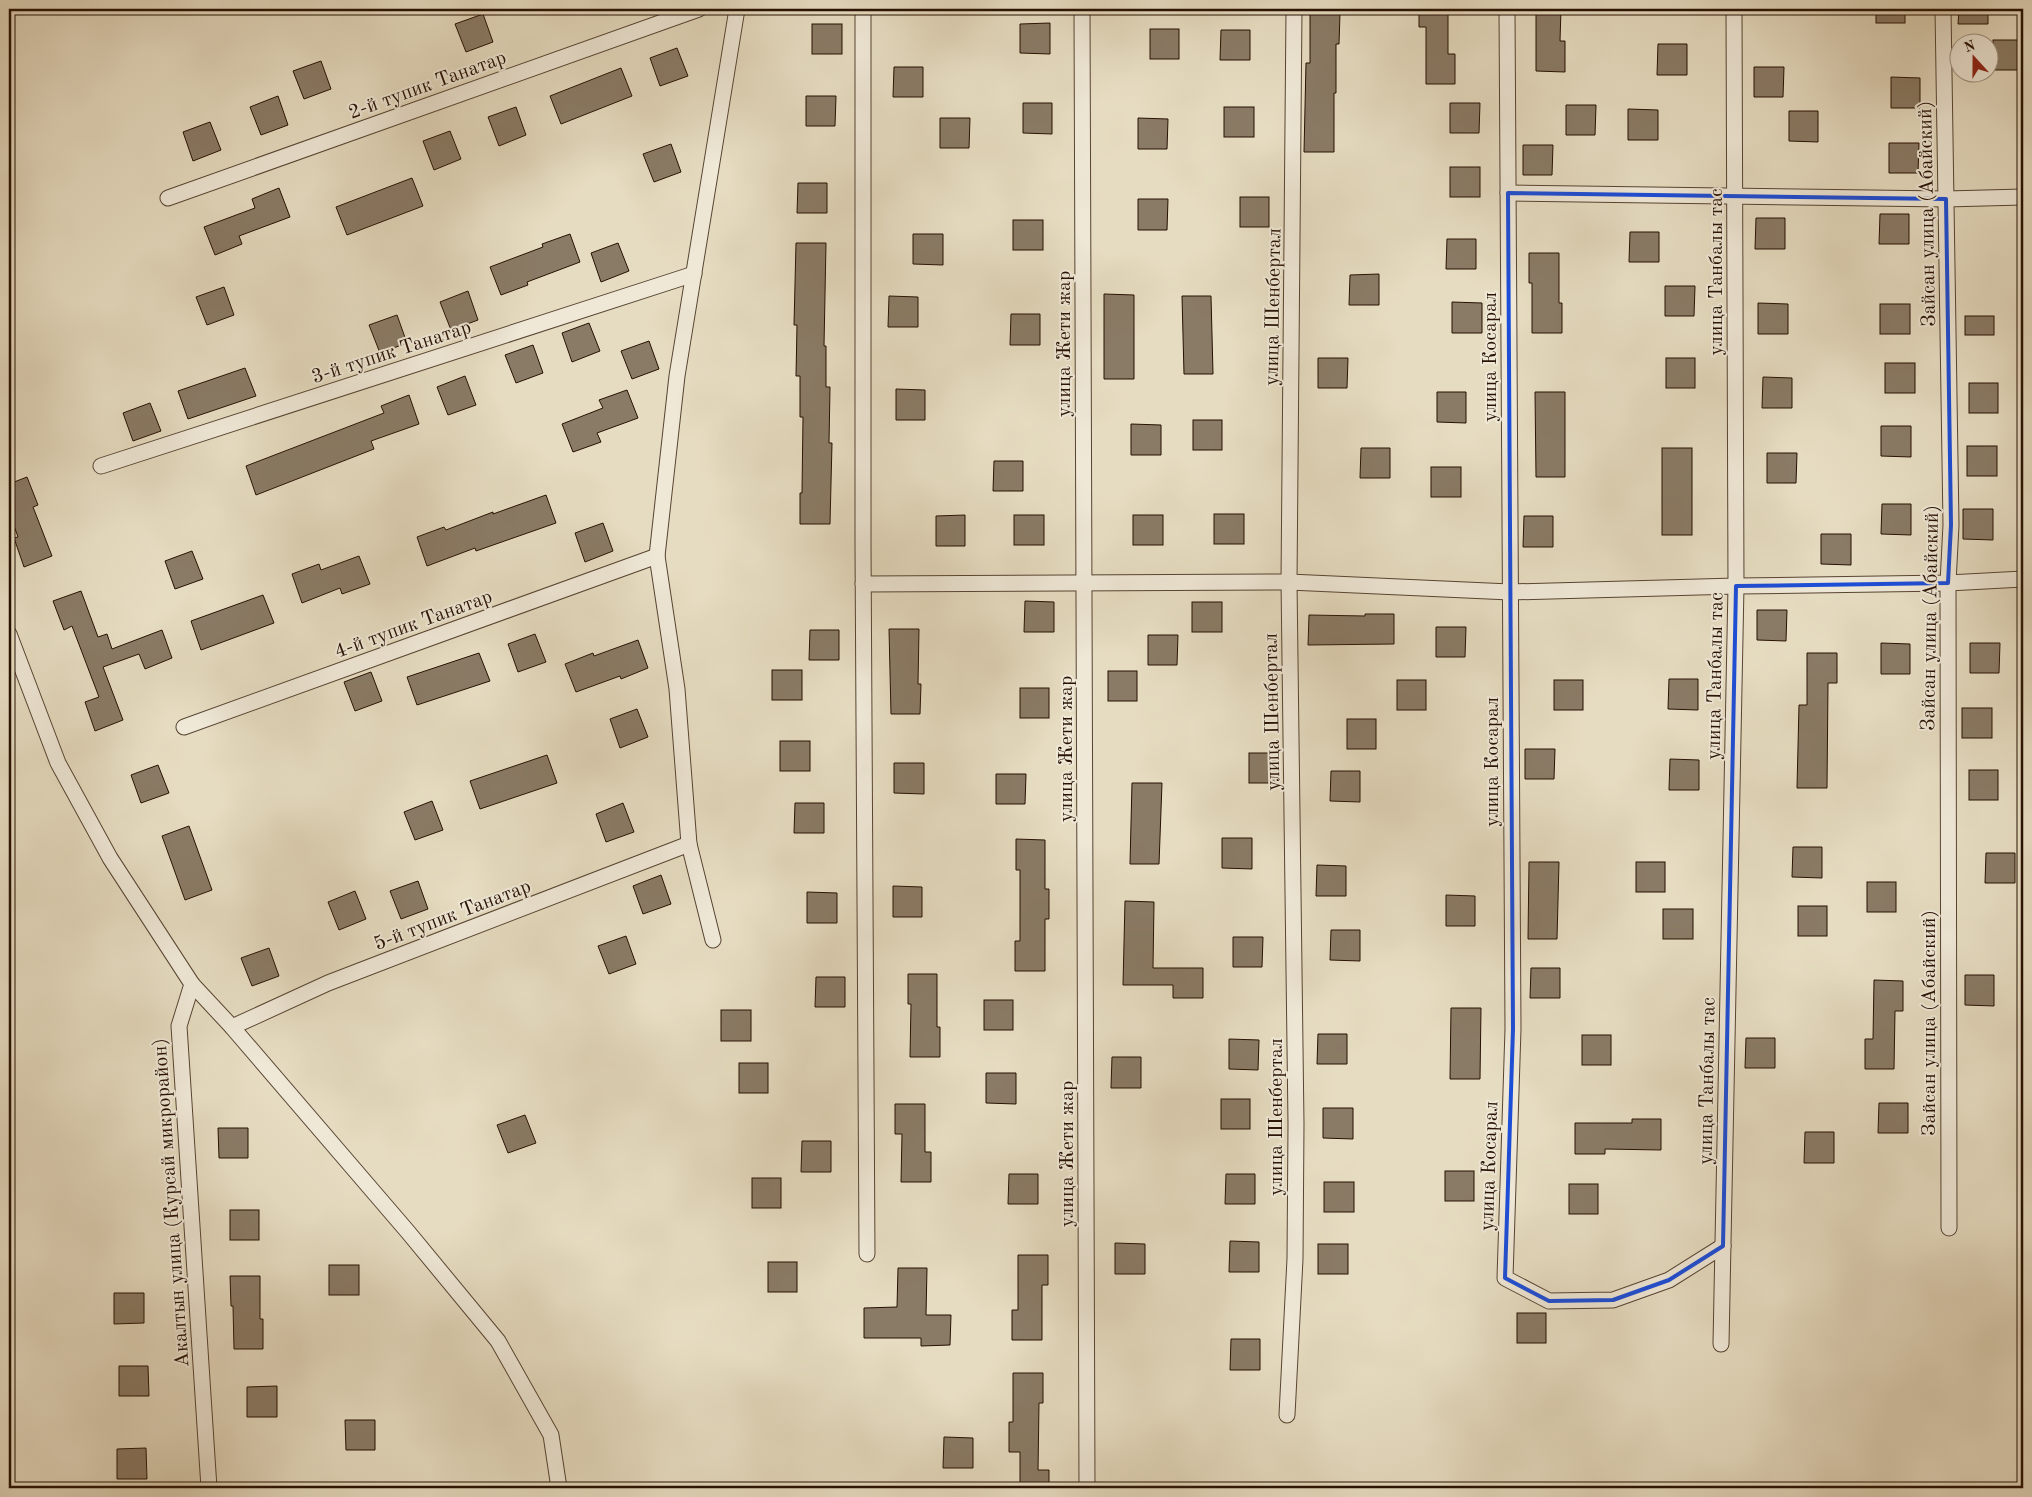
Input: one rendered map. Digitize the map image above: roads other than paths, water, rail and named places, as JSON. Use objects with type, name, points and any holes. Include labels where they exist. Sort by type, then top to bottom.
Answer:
[{"type":"street","name":"2-й тупик Танатар","points":[[168,198],[698,9]]},
{"type":"street","points":[[712,940],[688,844],[676,689],[657,556],[677,376],[737,9]]},
{"type":"street","points":[[863,9],[863,584],[867,1254]]},
{"type":"street","name":"улица Жети жар","points":[[1082,9],[1087,1488]]},
{"type":"street","name":"улица Шенбертал","points":[[1287,1415],[1295,1259],[1296,1134],[1289,582],[1294,9]]},
{"type":"street","name":"улица Косарал","points":[[1507,9],[1513,1029],[1505,1278],[1549,1301],[1613,1300],[1669,1280],[1723,1246]]},
{"type":"street","name":"улица Танбалы тас","points":[[1721,1344],[1736,586],[1734,9]]},
{"type":"street","name":"Зайсан улица (Абайский)","points":[[1943,9],[1951,525],[1948,583],[1949,1228]]},
{"type":"street","points":[[1508,193],[1946,199],[2023,197]]},
{"type":"street","name":"3-й тупик Танатар","points":[[101,466],[694,274]]},
{"type":"street","name":"4-й тупик Танатар","points":[[184,727],[657,556]]},
{"type":"street","points":[[863,584],[1289,582],[1510,592],[2023,580]]},
{"type":"street","points":[[9,634],[58,763],[110,858],[192,984],[408,1232],[498,1341],[551,1434],[559,1488]]},
{"type":"street","name":"5-й тупик Танатар","points":[[232,1028],[328,983],[688,844]]},
{"type":"street","name":"Акалтын улица (Курсай микрорайон)","points":[[192,984],[178,1026],[209,1488]]}]
